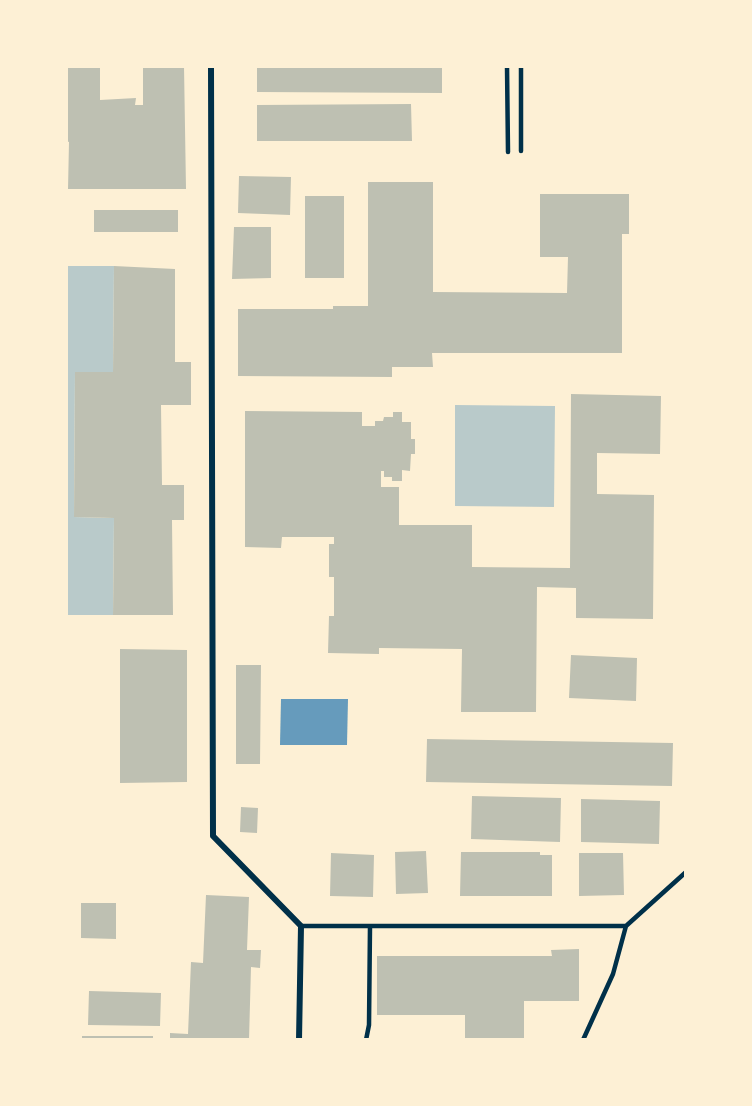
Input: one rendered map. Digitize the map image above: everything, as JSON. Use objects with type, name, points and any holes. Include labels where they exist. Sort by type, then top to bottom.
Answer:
[{"type":"street","points":[[211,66],[213,836],[301,926],[299,1040]]},
{"type":"lane","points":[[507,66],[508,152]]},
{"type":"lane","points":[[521,66],[521,152]]},
{"type":"lane","points":[[583,1040],[613,974],[626,926],[686,872]]},
{"type":"lane","points":[[301,926],[626,926]]},
{"type":"lane","points":[[366,1040],[369,1025],[370,926]]},
{"type":"shaded area","points":[[66,266],[114,266],[113,372],[75,372],[74,517],[114,518],[113,615],[66,615]]},
{"type":"shaded area","points":[[455,405],[555,406],[554,507],[455,506]]},
{"type":"water","points":[[281,699],[348,699],[347,745],[280,745]]},
{"type":"building","points":[[66,66],[100,66],[100,100],[136,98],[135,105],[143,105],[143,66],[184,66],[186,189],[68,189]]},
{"type":"building","points":[[257,66],[442,66],[442,93],[257,92]]},
{"type":"building","points":[[411,104],[412,141],[257,141],[257,105]]},
{"type":"building","points":[[239,176],[291,177],[290,215],[238,213]]},
{"type":"building","points":[[368,182],[433,182],[433,292],[567,293],[568,257],[540,257],[540,194],[629,194],[629,234],[622,234],[622,353],[432,353],[433,367],[392,367],[392,377],[238,376],[238,309],[333,309],[333,306],[368,306]]},
{"type":"building","points":[[305,196],[344,196],[344,278],[305,278]]},
{"type":"building","points":[[94,210],[178,210],[178,232],[94,232]]},
{"type":"building","points":[[234,227],[271,227],[271,278],[232,279]]},
{"type":"building","points":[[114,266],[175,269],[175,362],[191,362],[191,405],[161,405],[162,485],[184,485],[184,520],[172,520],[173,615],[113,615],[114,518],[74,517],[75,372],[113,372]]},
{"type":"building","points":[[571,394],[661,396],[660,454],[597,453],[597,494],[654,495],[653,619],[576,618],[576,588],[537,587],[536,712],[461,712],[462,649],[379,648],[379,654],[328,653],[329,616],[334,616],[334,577],[329,577],[329,544],[334,544],[334,537],[282,537],[281,548],[245,547],[245,411],[362,412],[362,426],[375,426],[375,421],[383,421],[384,417],[393,417],[393,412],[402,412],[402,422],[411,422],[411,439],[415,439],[415,454],[411,454],[410,471],[402,470],[402,481],[392,481],[392,477],[384,477],[384,471],[381,471],[381,487],[399,487],[399,525],[472,525],[472,567],[570,568]]},
{"type":"building","points":[[120,649],[187,650],[187,782],[120,783]]},
{"type":"building","points":[[571,655],[637,658],[636,701],[569,698]]},
{"type":"building","points":[[236,665],[261,665],[260,764],[236,764]]},
{"type":"building","points":[[427,739],[673,743],[672,786],[426,782]]},
{"type":"building","points":[[472,796],[561,798],[560,842],[471,839]]},
{"type":"building","points":[[581,799],[660,801],[659,844],[581,842]]},
{"type":"building","points":[[241,807],[258,808],[257,833],[240,832]]},
{"type":"building","points":[[426,851],[428,893],[396,894],[395,852]]},
{"type":"building","points":[[461,852],[540,852],[540,855],[552,855],[552,896],[460,896]]},
{"type":"building","points":[[331,853],[374,855],[373,897],[330,896]]},
{"type":"building","points":[[579,853],[623,853],[624,895],[579,896]]},
{"type":"building","points":[[206,895],[249,897],[247,950],[261,950],[260,968],[251,967],[249,1040],[170,1040],[170,1033],[188,1034],[191,962],[203,963]]},
{"type":"building","points":[[81,903],[116,903],[116,939],[81,938]]},
{"type":"building","points":[[579,949],[579,1001],[524,1001],[524,1040],[465,1040],[465,1015],[377,1015],[377,956],[552,956],[551,950]]},
{"type":"building","points":[[89,991],[161,993],[160,1026],[88,1025]]},
{"type":"building","points":[[82,1036],[153,1036],[153,1040],[82,1040]]}]
